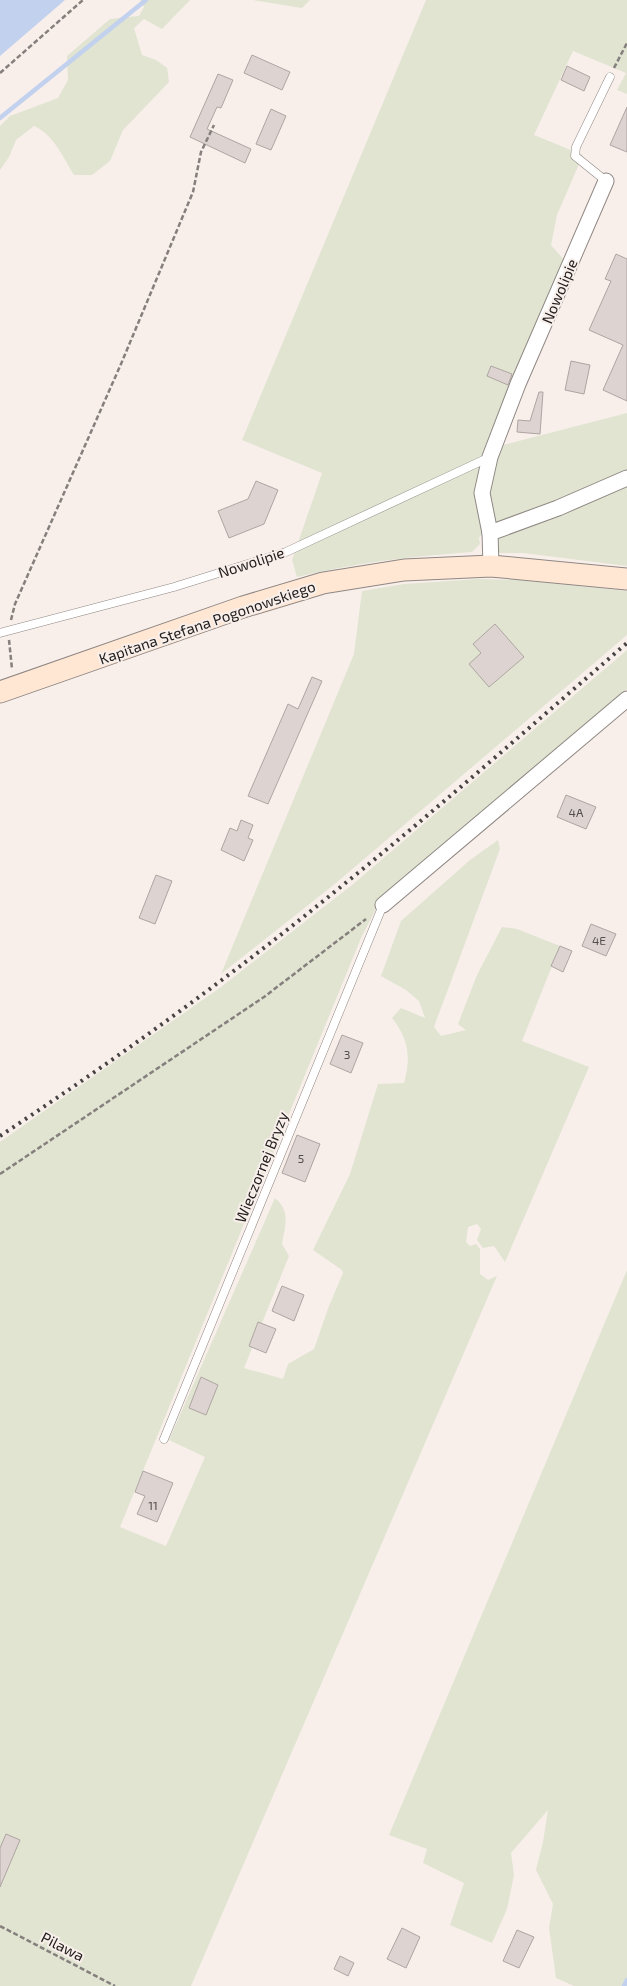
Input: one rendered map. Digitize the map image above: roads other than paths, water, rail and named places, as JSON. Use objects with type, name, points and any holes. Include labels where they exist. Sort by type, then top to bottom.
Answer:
[{"type":"main road","name":"Kapitana Stefana Pogonowskiego","points":[[7,691],[243,607],[323,583],[404,570],[491,566],[627,578]]},
{"type":"street","name":"Nowolipie","points":[[491,566],[490,533],[482,493],[490,457],[518,384],[606,181]]},
{"type":"street","points":[[490,533],[558,508],[627,478]]},
{"type":"street","points":[[383,906],[627,699]]},
{"type":"lane","points":[[606,181],[575,156],[576,147],[610,77]]},
{"type":"lane","name":"Nowolipie","points":[[0,633],[174,587],[286,552],[490,457]]},
{"type":"lane","name":"Wieczornej Bryzy","points":[[164,1439],[383,906]]},
{"type":"water","points":[[0,0],[65,0],[0,56]]},
{"type":"waterway","points":[[0,118],[146,0]]},
{"type":"waterway","points":[[624,1986],[627,1980]]},
{"type":"railway","points":[[0,1136],[88,1077],[175,1015],[302,918],[415,826],[627,643]]}]
